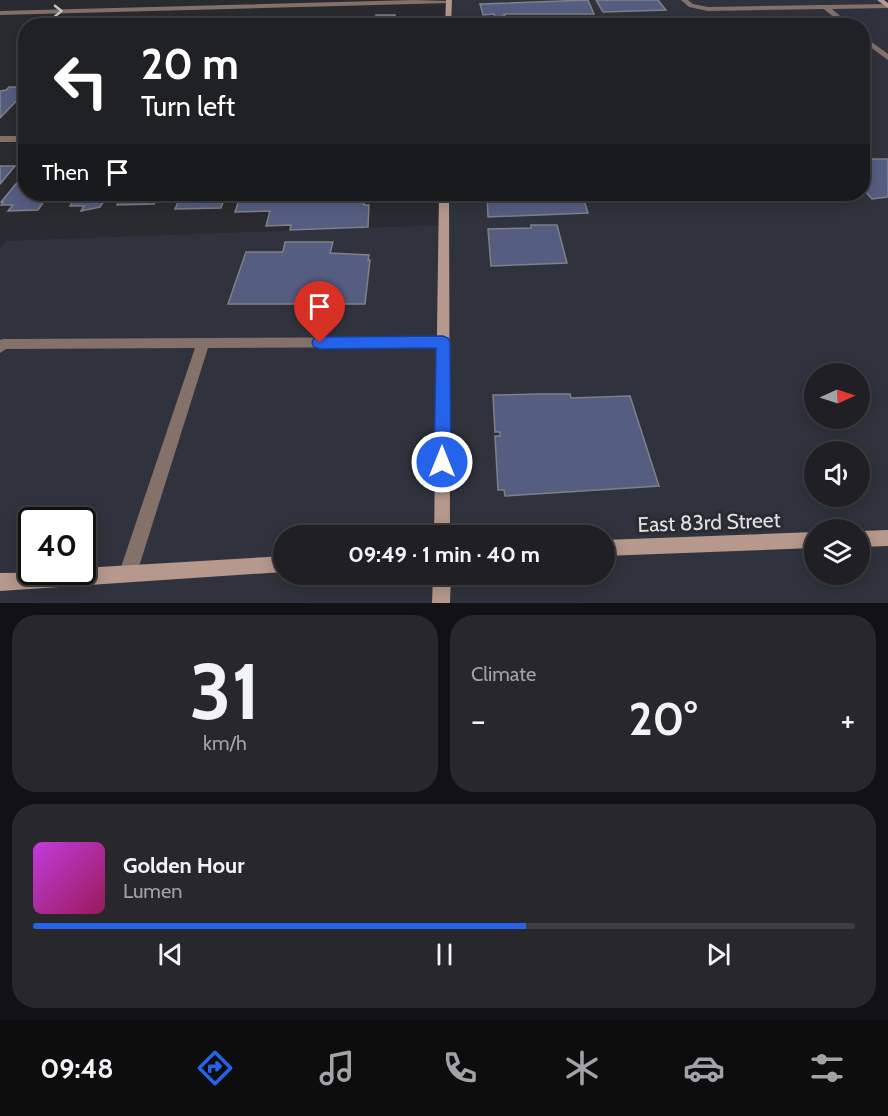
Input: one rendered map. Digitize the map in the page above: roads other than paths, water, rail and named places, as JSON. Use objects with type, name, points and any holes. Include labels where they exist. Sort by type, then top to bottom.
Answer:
[{"type":"street","points":[[684,0],[691,6],[708,9],[888,6]]},
{"type":"street","points":[[817,0],[839,18]]},
{"type":"street","points":[[880,0],[888,6]]},
{"type":"street","points":[[0,13],[448,1],[448,18]]},
{"type":"street","points":[[870,43],[888,58]]},
{"type":"street","points":[[0,139],[18,139]]},
{"type":"street","points":[[442,525],[444,201]]},
{"type":"street","points":[[0,348],[3,344],[443,342]]},
{"type":"street","points":[[128,573],[203,343]]},
{"type":"street","points":[[870,539],[888,538]]},
{"type":"street","name":"East 83rd Street","points":[[615,548],[804,540]]},
{"type":"street","points":[[0,582],[273,565]]},
{"type":"street","points":[[441,603],[442,585]]}]
